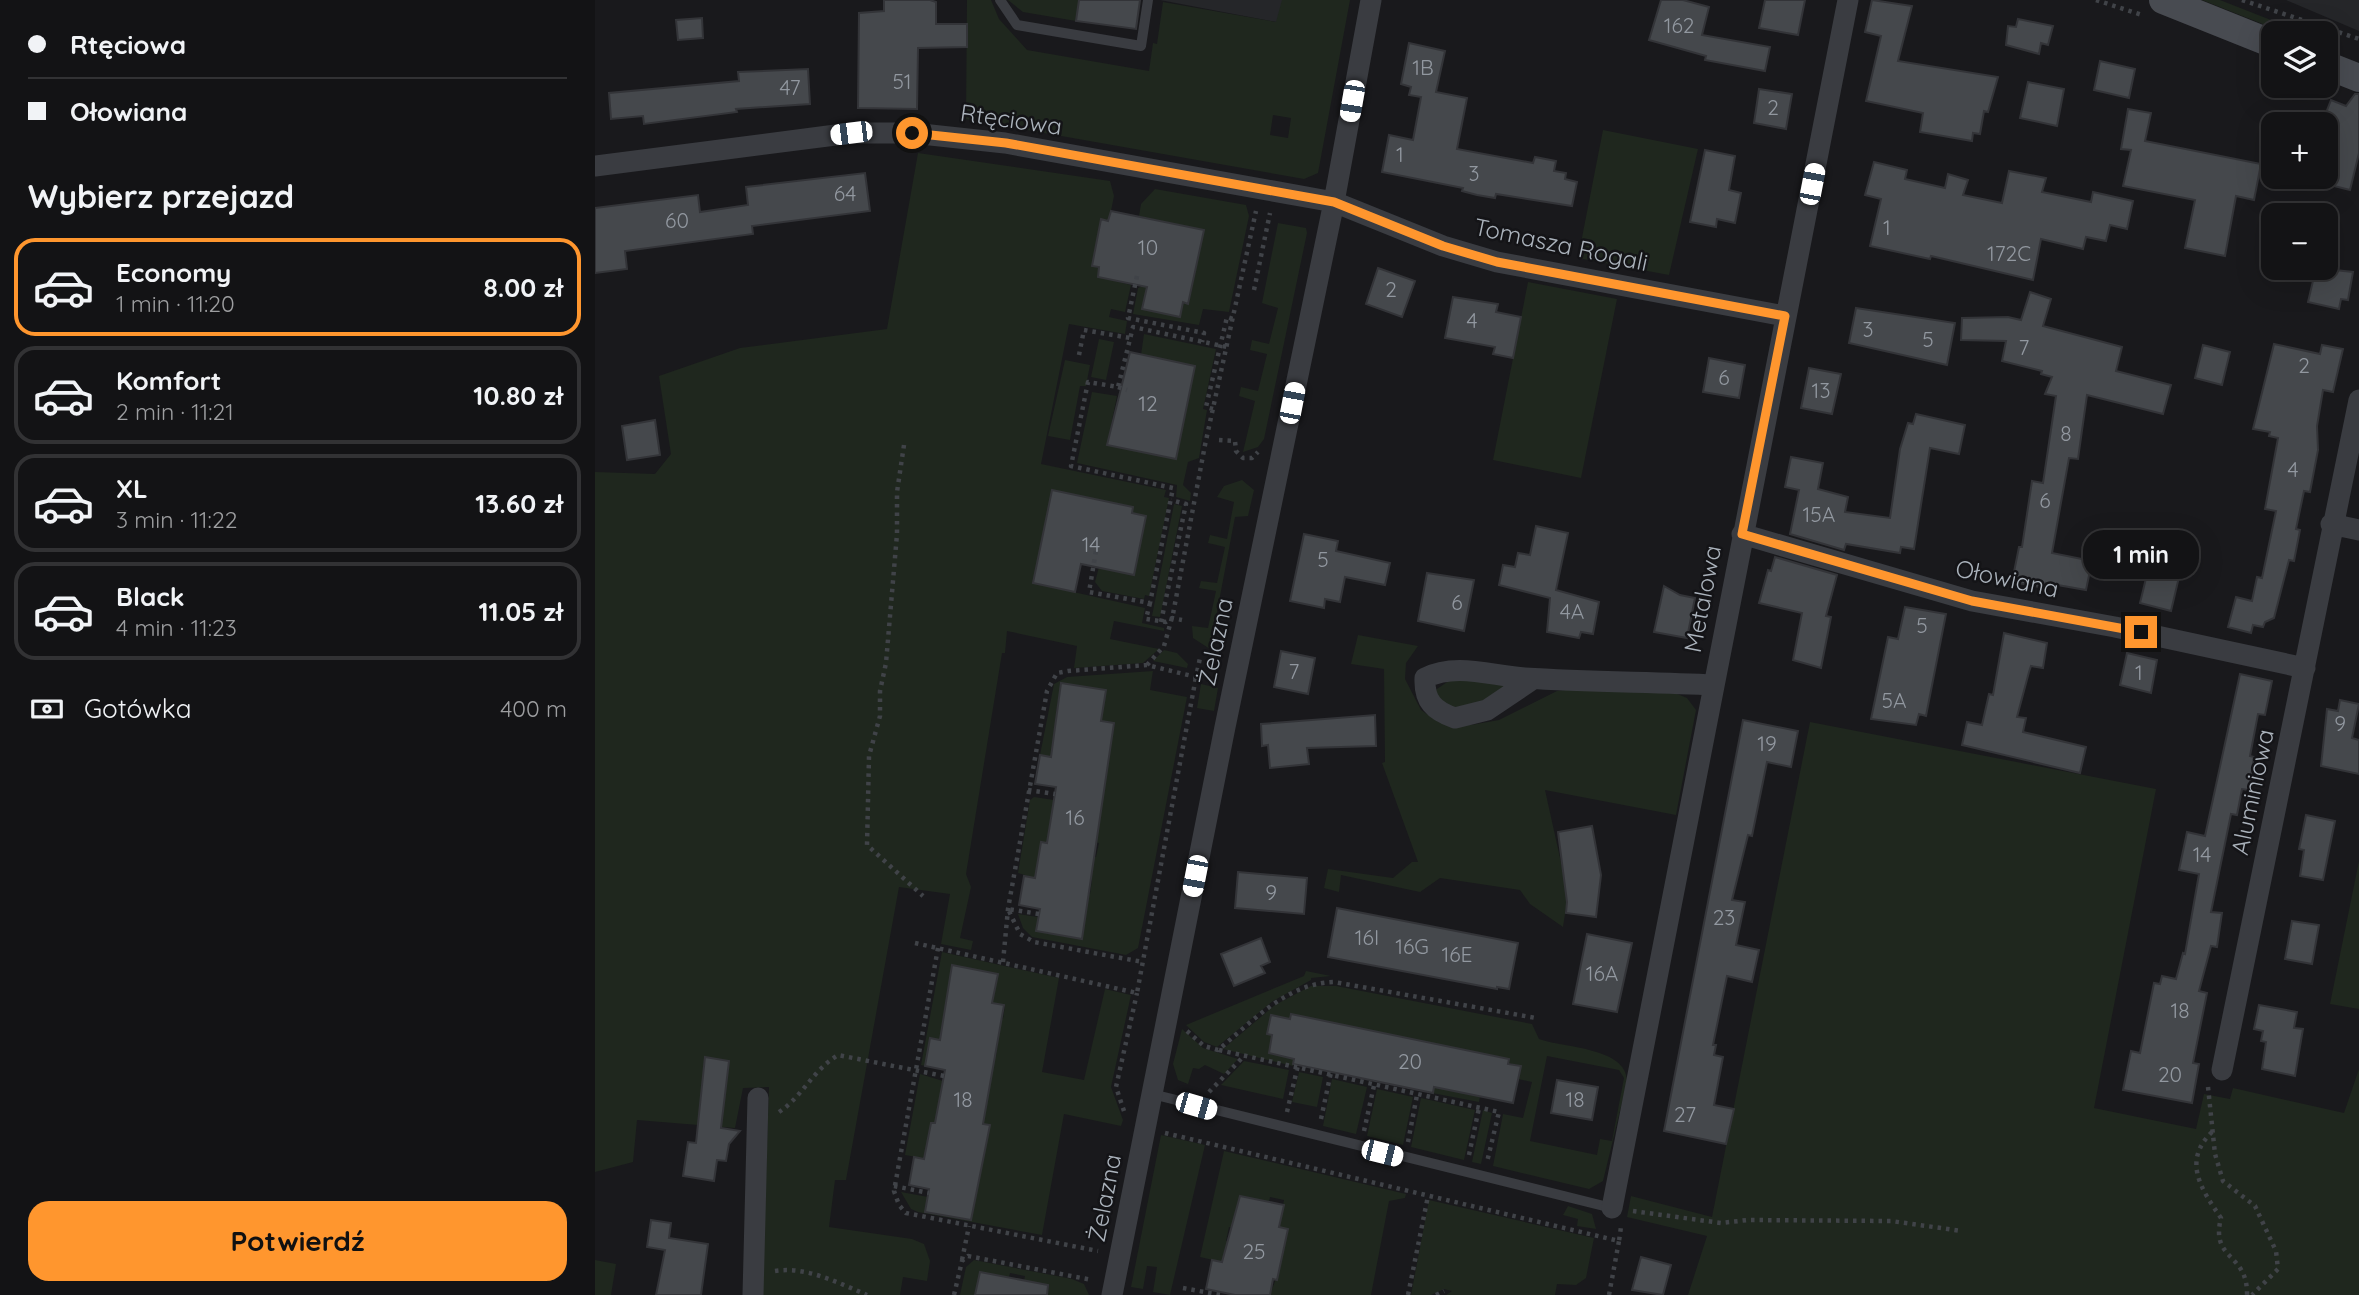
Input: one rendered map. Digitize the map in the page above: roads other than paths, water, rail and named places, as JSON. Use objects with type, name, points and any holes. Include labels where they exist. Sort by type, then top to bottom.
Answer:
[{"type":"street","name":"Żelazna","points":[[1104,1288],[1152,1094],[1233,686],[1334,202],[1371,0]]},
{"type":"street","name":"Metalowa","points":[[1612,1208],[1848,0]]},
{"type":"street","points":[[2162,0],[2261,39]]},
{"type":"street","points":[[2338,70],[2359,78]]},
{"type":"street","name":"Rtęciowa","points":[[595,166],[851,133],[912,133],[1006,143],[1334,202]]},
{"type":"street","name":"Tomasza Rogali","points":[[1334,202],[1443,246],[1497,262],[1785,316]]},
{"type":"street","name":"Aluminiowa","points":[[2222,1070],[2359,400]]},
{"type":"street","points":[[2332,524],[2359,530]]},
{"type":"street","name":"Ołowiana","points":[[1742,534],[1972,601],[2115,627],[2305,668]]},
{"type":"street","points":[[1533,679],[1714,685]]},
{"type":"street","points":[[754,1284],[758,1107]]},
{"type":"lane","points":[[1000,0],[1017,25],[1141,46],[1148,0]]},
{"type":"lane","points":[[1152,1094],[1612,1208]]}]
